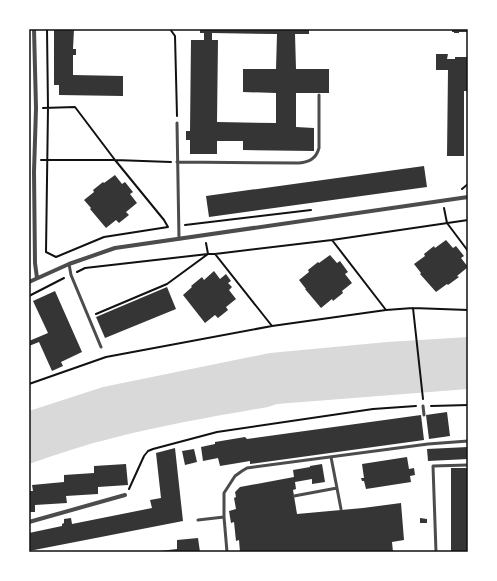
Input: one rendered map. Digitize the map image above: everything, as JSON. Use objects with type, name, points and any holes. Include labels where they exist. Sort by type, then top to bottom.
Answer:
[{"type":"street","points":[[34,29],[36,108],[34,160],[32,172],[37,278]]},
{"type":"street","points":[[29,282],[69,264],[115,248],[468,197]]},
{"type":"street","points":[[29,522],[125,495]]},
{"type":"lane","points":[[177,162],[307,162],[317,154],[319,148],[319,95]]},
{"type":"lane","points":[[177,123],[179,239]]},
{"type":"lane","points":[[69,264],[71,275],[102,347]]},
{"type":"lane","points":[[423,406],[424,415]]},
{"type":"lane","points":[[427,438],[428,444]]},
{"type":"lane","points":[[227,552],[224,517],[224,492],[235,476],[242,470],[247,468],[428,444],[468,441]]},
{"type":"lane","points":[[331,457],[341,509]]},
{"type":"lane","points":[[436,552],[433,466],[468,465]]},
{"type":"lane","points":[[294,496],[337,488]]},
{"type":"lane","points":[[198,520],[224,517]]},
{"type":"path","points":[[47,29],[48,160],[46,252],[56,257],[104,237],[168,227],[312,210]]},
{"type":"path","points":[[170,29],[175,36],[177,123]]},
{"type":"path","points":[[36,108],[74,107],[168,227]]},
{"type":"path","points":[[34,160],[177,162]]},
{"type":"path","points":[[459,192],[468,184]]},
{"type":"path","points":[[443,200],[447,224],[468,251]]},
{"type":"path","points":[[29,296],[85,268],[332,240],[468,220]]},
{"type":"path","points":[[332,240],[386,310]]},
{"type":"path","points":[[89,316],[167,284],[208,254]]},
{"type":"path","points":[[215,254],[272,326]]},
{"type":"path","points":[[413,308],[423,406]]},
{"type":"path","points":[[29,384],[106,357],[272,326],[386,310],[413,308],[468,310]]},
{"type":"path","points":[[125,495],[131,487],[144,456],[148,451],[217,432],[373,409],[468,405]]},
{"type":"shaded area","points":[[468,337],[468,389],[277,404],[132,433],[60,453],[29,464],[29,411],[103,387],[270,353],[387,342]]},
{"type":"building","points":[[54,29],[74,29],[73,49],[76,49],[76,55],[73,55],[73,75],[123,76],[123,96],[59,95],[59,85],[54,85]]},
{"type":"building","points":[[200,29],[309,29],[309,34],[295,34],[296,69],[329,69],[329,93],[296,93],[296,127],[314,128],[314,151],[243,150],[243,141],[217,141],[217,154],[190,154],[190,140],[186,140],[186,131],[190,131],[191,40],[204,40],[204,33],[200,33]],"holes":[[[212,33],[277,34],[276,69],[243,69],[243,92],[276,93],[276,123],[217,122],[218,40],[212,40]]]},
{"type":"building","points":[[452,29],[468,29],[468,32],[454,33],[452,32]]},
{"type":"building","points":[[436,54],[448,54],[447,59],[455,59],[455,57],[468,57],[468,91],[464,91],[464,156],[447,156],[448,70],[436,70]]},
{"type":"building","points":[[424,166],[427,187],[209,217],[206,196]]},
{"type":"building","points":[[115,175],[122,184],[125,182],[133,192],[130,194],[137,203],[126,212],[129,215],[119,223],[116,220],[106,228],[84,200],[94,192],[93,190]]},
{"type":"building","points":[[446,240],[453,248],[456,246],[464,256],[461,258],[468,267],[457,276],[459,277],[436,292],[420,274],[421,273],[414,264],[425,256],[424,254],[434,246],[435,248]]},
{"type":"building","points":[[330,255],[337,263],[340,261],[348,272],[345,274],[352,283],[342,291],[343,293],[333,301],[332,299],[321,308],[299,280],[309,272],[308,270]]},
{"type":"building","points":[[214,271],[220,279],[226,274],[231,281],[228,283],[232,287],[229,290],[236,299],[226,307],[228,310],[218,318],[215,315],[205,323],[183,295],[202,277],[204,280]]},
{"type":"building","points":[[167,287],[176,309],[105,338],[96,317]]},
{"type":"building","points":[[55,291],[82,352],[61,362],[63,366],[52,371],[39,342],[29,346],[29,341],[48,333],[33,301]]},
{"type":"building","points":[[447,412],[450,436],[429,439],[426,415]]},
{"type":"building","points":[[421,415],[424,440],[250,464],[250,461],[220,466],[218,458],[203,461],[201,447],[215,444],[215,442]]},
{"type":"building","points":[[468,447],[468,459],[428,461],[427,449]]},
{"type":"building","points":[[175,448],[183,521],[29,551],[29,533],[62,526],[64,519],[71,518],[72,524],[152,508],[150,500],[161,498],[156,453]]},
{"type":"building","points":[[194,449],[197,462],[185,465],[182,451]]},
{"type":"building","points":[[407,457],[409,469],[414,468],[415,475],[410,476],[411,482],[366,489],[364,481],[362,481],[361,478],[364,478],[362,464]]},
{"type":"building","points":[[126,464],[128,485],[98,487],[98,494],[66,496],[67,503],[35,505],[35,512],[29,512],[29,491],[33,491],[32,485],[64,482],[64,475],[94,473],[94,466]]},
{"type":"building","points":[[322,464],[325,482],[312,484],[312,479],[295,482],[296,489],[293,490],[297,514],[401,503],[404,540],[392,542],[393,552],[240,552],[239,540],[236,541],[234,522],[231,523],[229,511],[236,509],[234,498],[236,497],[235,492],[240,487],[294,477],[293,470]]},
{"type":"building","points":[[451,468],[468,468],[468,552],[451,552]]},
{"type":"building","points":[[420,518],[427,519],[427,523],[420,523]]},
{"type":"building","points":[[198,538],[200,552],[160,552],[177,549],[177,540]]}]
